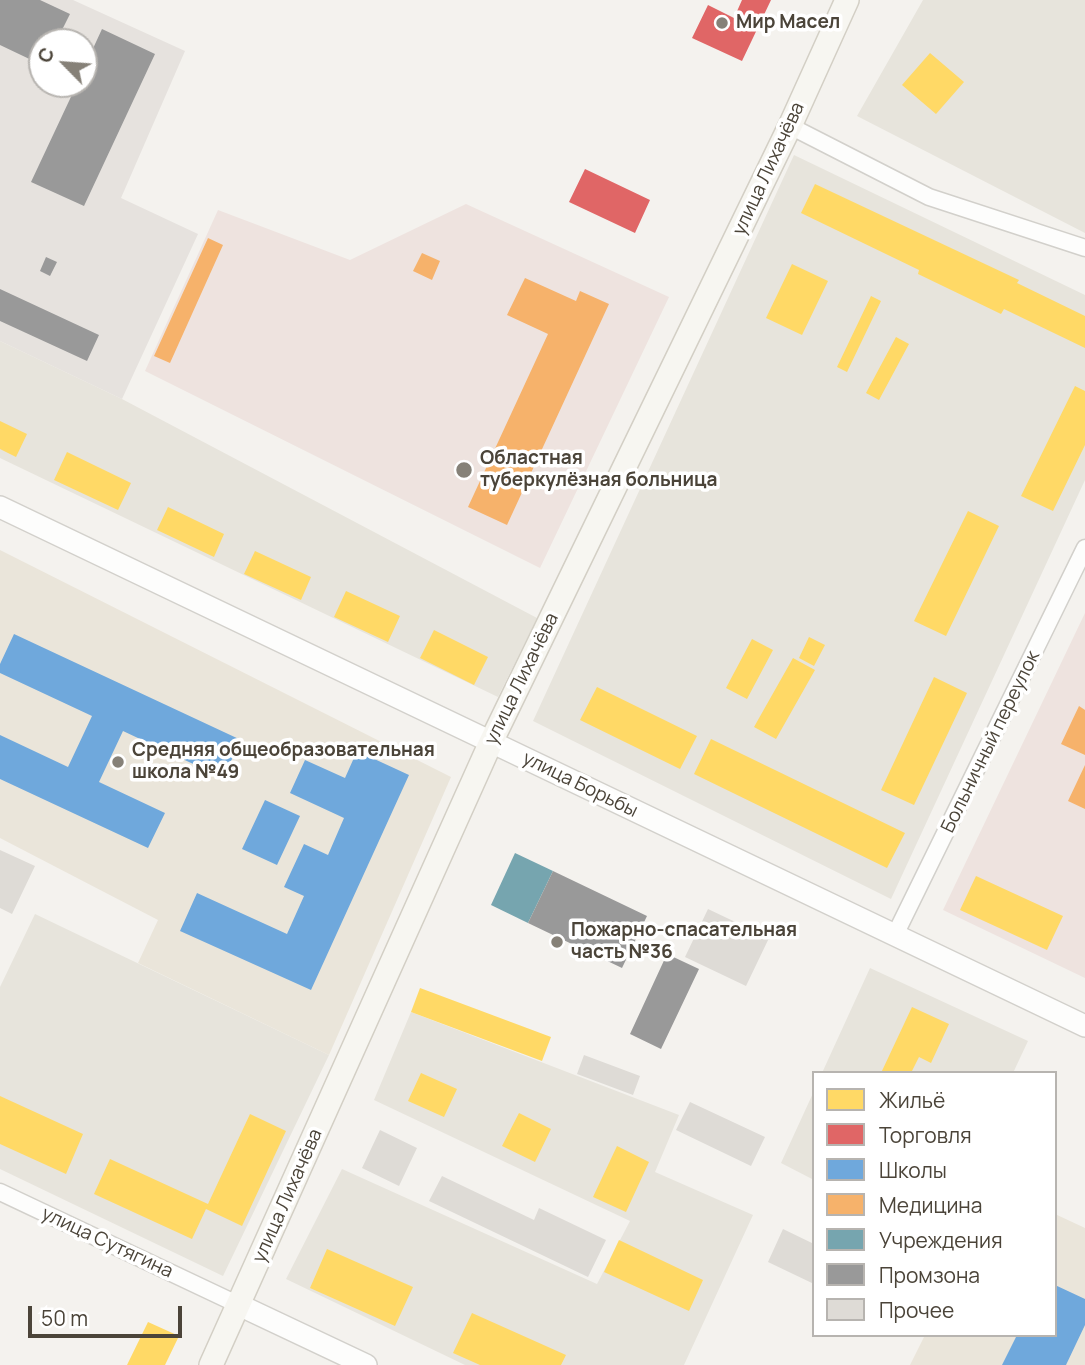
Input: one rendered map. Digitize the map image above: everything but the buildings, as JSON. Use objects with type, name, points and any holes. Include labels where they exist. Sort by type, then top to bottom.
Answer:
[{"type":"main road","name":"улица Лихачёва","points":[[211,1365],[491,742],[790,126],[847,0]]},
{"type":"street","points":[[790,126],[929,197],[1085,248]]},
{"type":"street","name":"улица Борьбы","points":[[0,507],[1085,1026]]},
{"type":"street","name":"Больничный переулок","points":[[895,935],[1085,548]]},
{"type":"street","name":"улица Сутягина","points":[[0,1192],[366,1365]]},
{"type":"shaded area","points":[[0,0],[73,0],[185,51],[121,198],[198,234],[122,399],[0,341]]},
{"type":"shaded area","points":[[923,0],[1085,0],[1085,233],[857,116]]},
{"type":"shaded area","points":[[794,155],[1085,295],[1085,480],[891,899],[533,721]]},
{"type":"shaded area","name":"Областная туберкулёзная больница","points":[[466,204],[669,297],[540,568],[145,371],[218,210],[350,260]]},
{"type":"shaded area","points":[[0,341],[122,399],[537,618],[498,697],[0,458]]},
{"type":"shaded area","points":[[0,550],[451,777],[329,1055],[138,963],[158,920],[0,838]]},
{"type":"shaded area","points":[[1085,613],[1085,978],[943,910]]},
{"type":"shaded area","points":[[35,914],[329,1055],[223,1276],[0,1169],[0,987]]},
{"type":"shaded area","points":[[870,968],[1028,1041],[1014,1071],[823,1071]]},
{"type":"shaded area","points":[[411,1012],[679,1115],[655,1172],[753,1215],[684,1365],[465,1365],[286,1279],[342,1169],[597,1284],[630,1221],[374,1100]]},
{"type":"shaded area","points":[[812,1095],[812,1179],[781,1163]]},
{"type":"shaded area","points":[[1057,1215],[1085,1228],[1085,1365],[910,1365],[924,1337],[1057,1337]]},
{"type":"place","name":"Мир Масел","points":[[722,23]]},
{"type":"place","name":"Областная туберкулёзная больница","points":[[464,470]]},
{"type":"place","name":"Средняя общеобразовательная школа №49","points":[[118,762]]},
{"type":"place","name":"Пожарно-спасательная часть №36","points":[[557,942]]}]
